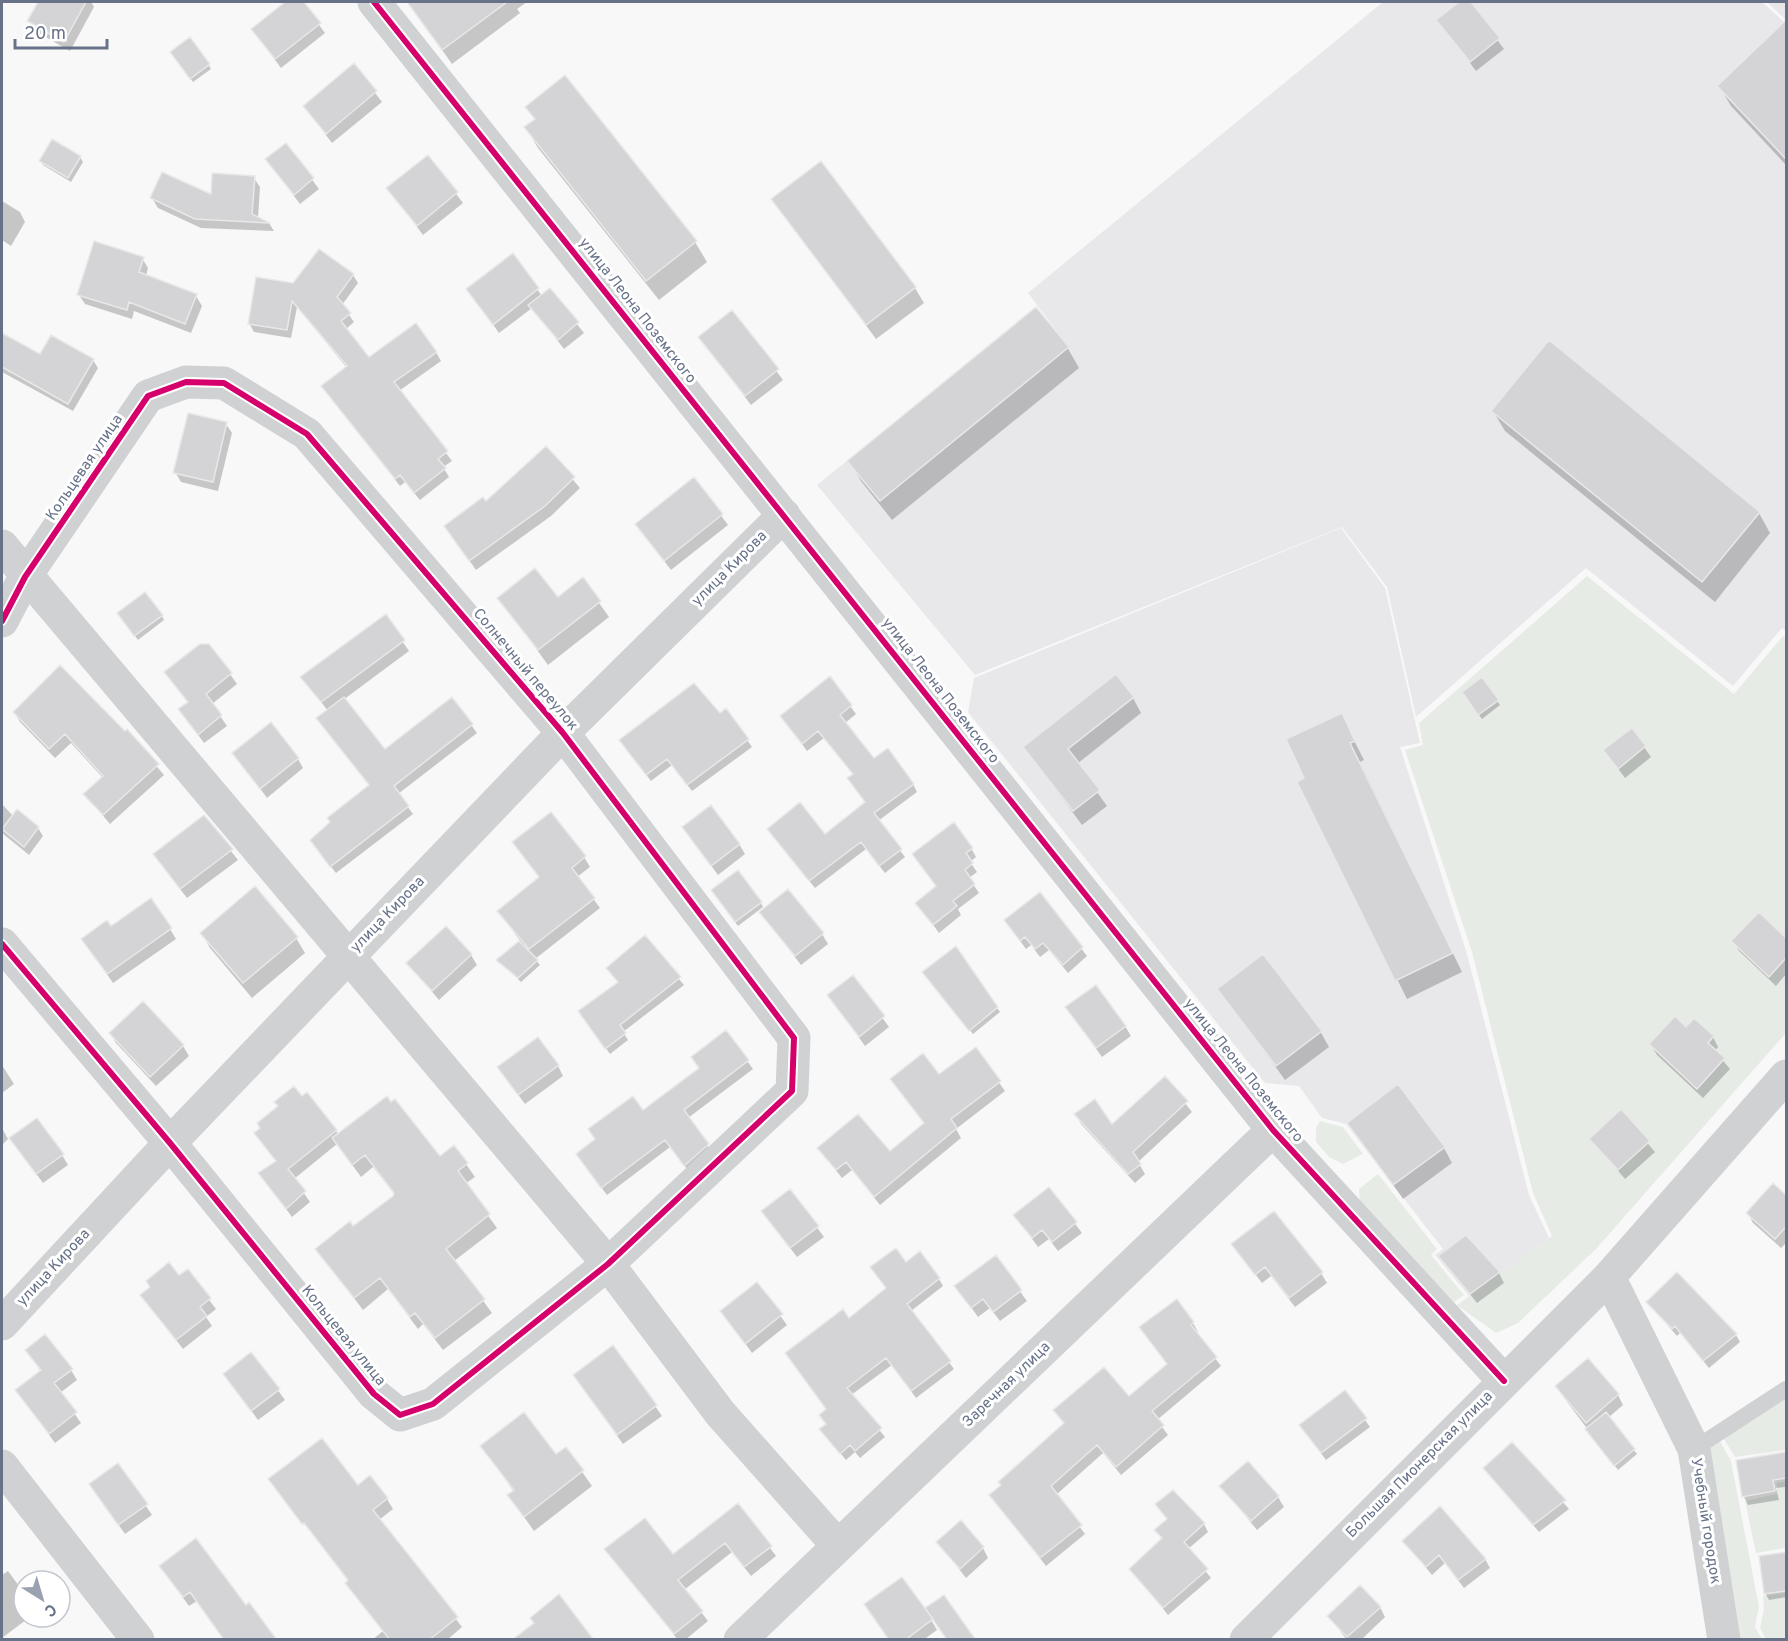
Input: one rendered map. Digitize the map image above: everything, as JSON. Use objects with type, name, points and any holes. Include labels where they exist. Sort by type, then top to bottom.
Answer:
[{"type":"street","name":"улица Леона Поземского","points":[[374,2],[1273,1130],[1504,1381]]},
{"type":"street","name":"Кольцевая улица","points":[[2,621],[26,577],[148,396],[186,382],[224,383]]},
{"type":"street","name":"Солнечный переулок","points":[[224,383],[307,434],[563,733],[794,1038]]},
{"type":"street","name":"улица Кирова","points":[[2,1324],[170,1143],[563,733],[784,515]]},
{"type":"street","points":[[2,546],[608,1264],[720,1413],[838,1546]]},
{"type":"street","name":"Кольцевая улица","points":[[2,944],[170,1143],[374,1394],[400,1415],[433,1404],[608,1264],[792,1091],[794,1038]]},
{"type":"street","name":"Большая Пионерская улица","points":[[1246,1640],[1610,1277],[1786,1076]]},
{"type":"street","name":"Заречная улица","points":[[740,1640],[1273,1130]]},
{"type":"street","name":"Учебный городок","points":[[1610,1277],[1694,1449],[1724,1640]]},
{"type":"street","points":[[2,1466],[138,1640]]},
{"type":"lane","points":[[1694,1449],[1786,1389]]},
{"type":"shaded area","points":[[1383,2],[1762,2],[1784,22],[1717,86],[1786,159],[1786,631],[1782,628],[1733,686],[1586,568],[1416,717],[1387,587],[1342,527],[975,675],[817,485],[847,461],[1068,346],[1028,293]]},
{"type":"shaded area","points":[[1767,2],[1786,2],[1786,20]]},
{"type":"shaded area","points":[[1341,528],[1385,588],[1420,743],[1400,747],[1467,954],[1529,1195],[1549,1238],[1470,1297],[1435,1255],[1443,1249],[1346,1124],[1322,1118],[1299,1086],[1265,1083],[968,712],[974,678]]},
{"type":"shaded area","points":[[1587,576],[1734,694],[1783,636],[1786,638],[1786,1033],[1596,1249],[1518,1323],[1496,1333],[1457,1305],[1552,1236],[1533,1193],[1472,952],[1405,750],[1423,745],[1419,723]]},
{"type":"shaded area","points":[[1320,1121],[1343,1127],[1363,1154],[1343,1164],[1329,1157],[1316,1142],[1316,1128]]},
{"type":"shaded area","points":[[1378,1174],[1437,1249],[1431,1255],[1464,1295],[1454,1302],[1360,1205],[1359,1189]]},
{"type":"shaded area","points":[[1786,1394],[1786,1450],[1735,1457],[1722,1436]]},
{"type":"shaded area","points":[[1720,1441],[1731,1461],[1759,1607],[1755,1627],[1762,1639],[1734,1639],[1708,1448]]},
{"type":"shaded area","points":[[1786,1481],[1786,1548],[1756,1553],[1745,1501],[1777,1494],[1777,1483]]},
{"type":"shaded area","points":[[1786,1593],[1786,1639],[1766,1639],[1760,1628],[1764,1609],[1763,1596]]},
{"type":"building","points":[[38,2],[86,2],[64,42],[27,21]]},
{"type":"building","points":[[285,2],[304,2],[321,23],[275,59],[251,29]]},
{"type":"building","points":[[407,2],[507,2],[442,50]]},
{"type":"building","points":[[1459,2],[1471,2],[1500,38],[1470,62],[1436,20]]},
{"type":"building","points":[[1786,20],[1786,159],[1717,86]]},
{"type":"building","points":[[190,37],[210,64],[190,79],[170,52]]},
{"type":"building","points":[[354,63],[377,91],[326,134],[303,106]]},
{"type":"building","points":[[565,75],[697,241],[646,281],[524,127],[535,119],[525,107]]},
{"type":"building","points":[[52,139],[81,156],[68,178],[39,161]]},
{"type":"building","points":[[286,143],[314,178],[294,195],[265,159]]},
{"type":"building","points":[[428,155],[458,192],[417,226],[386,188]]},
{"type":"building","points":[[821,161],[916,287],[866,325],[771,199]]},
{"type":"building","points":[[162,172],[211,194],[212,173],[255,176],[252,214],[270,223],[195,219],[150,198]]},
{"type":"building","points":[[94,241],[144,257],[139,272],[197,294],[185,324],[129,302],[127,310],[77,295]]},
{"type":"building","points":[[319,249],[354,274],[337,297],[351,313],[341,321],[369,357],[416,323],[437,352],[394,382],[448,451],[438,459],[446,468],[414,493],[400,475],[395,479],[321,386],[347,366],[292,301],[287,330],[248,324],[256,277],[293,283]]},
{"type":"building","points":[[513,253],[539,288],[493,325],[466,289]]},
{"type":"building","points":[[550,288],[579,322],[558,340],[528,305]]},
{"type":"building","points":[[1036,307],[1069,347],[880,501],[847,461]]},
{"type":"building","points":[[732,310],[779,369],[745,396],[698,337]]},
{"type":"building","points":[[2,333],[40,354],[51,335],[94,359],[68,404],[2,367]]},
{"type":"building","points":[[1549,340],[1760,512],[1702,582],[1491,411]]},
{"type":"building","points":[[188,413],[227,422],[213,482],[173,473]]},
{"type":"building","points":[[546,446],[575,477],[545,506],[469,561],[444,526],[483,497],[486,501]]},
{"type":"building","points":[[694,477],[723,514],[664,561],[635,524]]},
{"type":"building","points":[[535,568],[558,597],[583,577],[601,601],[538,650],[497,598]]},
{"type":"building","points":[[145,592],[163,615],[134,636],[117,613]]},
{"type":"building","points":[[386,614],[405,640],[321,702],[300,677]]},
{"type":"building","points":[[200,644],[209,644],[232,673],[206,694],[222,715],[198,735],[178,709],[188,702],[164,672]]},
{"type":"building","points":[[60,665],[125,731],[127,729],[159,764],[103,815],[83,794],[103,776],[65,734],[49,749],[13,712]]},
{"type":"building","points":[[1116,674],[1134,697],[1068,749],[1100,790],[1073,811],[1023,747]]},
{"type":"building","points":[[830,676],[852,705],[840,715],[874,758],[888,748],[914,784],[874,813],[902,849],[879,866],[861,842],[809,881],[767,829],[800,802],[825,834],[865,802],[847,778],[853,774],[818,731],[802,744],[780,716]]},
{"type":"building","points":[[1482,677],[1499,700],[1478,715],[1462,692]]},
{"type":"building","points":[[694,683],[720,713],[726,708],[749,739],[687,785],[667,759],[646,775],[619,740]]},
{"type":"building","points":[[344,697],[385,749],[452,697],[473,724],[394,786],[409,806],[330,867],[310,840],[330,822],[327,818],[369,785],[316,718]]},
{"type":"building","points":[[1342,713],[1355,741],[1350,743],[1453,953],[1395,981],[1297,782],[1304,778],[1286,739]]},
{"type":"building","points":[[271,722],[299,758],[260,789],[232,753]]},
{"type":"building","points":[[1632,728],[1646,746],[1618,769],[1603,750]]},
{"type":"building","points":[[711,805],[740,844],[711,866],[682,827]]},
{"type":"building","points":[[17,809],[39,827],[24,847],[2,829]]},
{"type":"building","points":[[551,812],[586,856],[572,868],[595,898],[529,949],[497,911],[539,877],[512,842]]},
{"type":"building","points":[[204,815],[233,849],[180,889],[153,854]]},
{"type":"building","points":[[954,822],[973,848],[966,853],[973,863],[965,870],[975,884],[953,901],[957,906],[933,925],[915,903],[936,886],[912,854]]},
{"type":"building","points":[[738,870],[762,902],[735,922],[711,890]]},
{"type":"building","points":[[255,886],[298,937],[243,983],[200,933]]},
{"type":"building","points":[[788,889],[824,933],[795,956],[759,912]]},
{"type":"building","points":[[1040,892],[1083,947],[1063,965],[1043,943],[1035,949],[1025,937],[1020,941],[1004,920]]},
{"type":"building","points":[[151,898],[172,928],[107,974],[81,939],[107,920],[111,926]]},
{"type":"building","points":[[1759,912],[1786,938],[1786,958],[1769,977],[1731,941]]},
{"type":"building","points":[[446,926],[472,954],[432,991],[406,963]]},
{"type":"building","points":[[645,935],[681,977],[620,1025],[626,1033],[605,1049],[578,1011],[618,982],[606,968]]},
{"type":"building","points":[[519,941],[538,960],[518,978],[496,960]]},
{"type":"building","points":[[956,946],[998,1007],[969,1031],[922,972]]},
{"type":"building","points":[[1263,954],[1322,1031],[1276,1066],[1217,989]]},
{"type":"building","points":[[853,975],[885,1016],[859,1037],[827,995]]},
{"type":"building","points":[[1096,985],[1126,1026],[1096,1048],[1065,1007]]},
{"type":"building","points":[[143,1001],[184,1045],[150,1077],[109,1033]]},
{"type":"building","points":[[1675,1016],[1686,1027],[1694,1018],[1714,1036],[1708,1043],[1725,1058],[1697,1089],[1649,1044]]},
{"type":"building","points":[[726,1030],[749,1060],[684,1110],[709,1144],[684,1166],[665,1140],[601,1188],[576,1154],[595,1139],[588,1129],[633,1096],[643,1110],[699,1068],[691,1057]]},
{"type":"building","points":[[538,1037],[559,1065],[518,1095],[497,1067]]},
{"type":"building","points":[[976,1047],[1001,1081],[951,1119],[957,1128],[874,1197],[846,1162],[836,1170],[817,1148],[858,1114],[890,1151],[924,1123],[890,1079],[923,1053],[939,1074]]},
{"type":"building","points":[[1165,1076],[1188,1101],[1133,1152],[1141,1164],[1128,1174],[1074,1114],[1095,1099],[1112,1124]]},
{"type":"building","points":[[1398,1084],[1445,1147],[1393,1185],[1347,1123]]},
{"type":"building","points":[[294,1086],[302,1096],[307,1092],[337,1130],[288,1169],[306,1191],[286,1209],[258,1173],[276,1161],[254,1133],[260,1128],[257,1123],[278,1106],[274,1102]]},
{"type":"building","points":[[387,1096],[391,1102],[395,1099],[440,1156],[454,1145],[468,1163],[458,1171],[490,1214],[446,1249],[485,1299],[435,1338],[415,1313],[410,1317],[380,1278],[354,1298],[315,1249],[350,1221],[353,1226],[393,1196],[394,1193],[365,1155],[352,1165],[332,1138]]},
{"type":"building","points":[[1621,1109],[1650,1141],[1618,1170],[1589,1139]]},
{"type":"building","points":[[37,1118],[64,1154],[36,1174],[9,1138]]},
{"type":"building","points":[[1773,1183],[1786,1195],[1786,1227],[1775,1239],[1746,1213]]},
{"type":"building","points":[[1049,1187],[1077,1222],[1052,1242],[1042,1230],[1032,1238],[1013,1215]]},
{"type":"building","points":[[790,1189],[819,1226],[790,1248],[761,1211]]},
{"type":"building","points":[[1274,1211],[1323,1272],[1289,1298],[1265,1267],[1255,1275],[1231,1244]]},
{"type":"building","points":[[1466,1235],[1500,1272],[1470,1294],[1438,1256]]},
{"type":"building","points":[[896,1248],[906,1262],[920,1251],[940,1278],[907,1304],[951,1361],[911,1391],[886,1358],[847,1388],[882,1428],[855,1451],[850,1445],[840,1454],[819,1429],[826,1424],[819,1415],[826,1409],[785,1353],[843,1309],[849,1318],[886,1288],[870,1267]]},
{"type":"building","points":[[996,1255],[1022,1290],[993,1312],[983,1299],[971,1308],[954,1286]]},
{"type":"building","points":[[169,1262],[179,1275],[188,1269],[211,1298],[200,1307],[207,1316],[176,1340],[140,1295],[150,1287],[146,1281]]},
{"type":"building","points":[[1677,1272],[1737,1334],[1703,1361],[1675,1326],[1672,1329],[1646,1302]]},
{"type":"building","points":[[757,1282],[783,1314],[745,1344],[720,1311]]},
{"type":"building","points":[[1177,1299],[1194,1322],[1191,1325],[1217,1357],[1152,1411],[1164,1425],[1116,1467],[1097,1445],[1051,1486],[1082,1525],[1040,1558],[989,1495],[1001,1485],[998,1482],[1064,1423],[1053,1410],[1104,1367],[1129,1396],[1167,1364],[1139,1327]]},
{"type":"building","points":[[45,1334],[73,1369],[54,1383],[77,1412],[49,1434],[15,1390],[41,1370],[25,1350]]},
{"type":"building","points":[[613,1345],[657,1405],[617,1435],[573,1375]]},
{"type":"building","points":[[251,1352],[280,1389],[251,1411],[223,1374]]},
{"type":"building","points":[[1588,1358],[1619,1394],[1586,1423],[1555,1386]]},
{"type":"building","points":[[1345,1390],[1367,1418],[1321,1453],[1299,1425]]},
{"type":"building","points":[[524,1412],[556,1454],[566,1447],[584,1470],[524,1517],[507,1495],[514,1490],[480,1446]]},
{"type":"building","points":[[1606,1412],[1635,1449],[1614,1466],[1585,1429]]},
{"type":"building","points":[[322,1438],[358,1485],[370,1475],[388,1498],[373,1510],[458,1617],[429,1640],[390,1640],[345,1583],[348,1580],[268,1479]]},
{"type":"building","points":[[1512,1442],[1566,1500],[1533,1525],[1483,1468]]},
{"type":"building","points":[[1786,1452],[1786,1478],[1773,1480],[1775,1491],[1742,1497],[1736,1460]]},
{"type":"building","points":[[1248,1461],[1279,1496],[1251,1521],[1219,1486]]},
{"type":"building","points":[[118,1463],[148,1504],[118,1525],[89,1484]]},
{"type":"building","points":[[1173,1490],[1205,1523],[1184,1542],[1208,1569],[1163,1608],[1129,1569],[1162,1538],[1154,1530],[1167,1519],[1155,1504]]},
{"type":"building","points":[[738,1503],[772,1546],[744,1567],[725,1543],[678,1580],[703,1611],[674,1634],[604,1549],[645,1518],[673,1554]]},
{"type":"building","points":[[1440,1506],[1486,1559],[1458,1580],[1439,1555],[1426,1567],[1402,1541]]},
{"type":"building","points":[[961,1520],[984,1547],[960,1569],[936,1542]]},
{"type":"building","points":[[196,1538],[246,1605],[249,1602],[277,1640],[224,1640],[190,1592],[183,1597],[159,1566]]},
{"type":"building","points":[[1786,1552],[1786,1591],[1764,1594],[1759,1556]]},
{"type":"building","points":[[902,1577],[933,1619],[905,1640],[889,1640],[864,1604]]},
{"type":"building","points":[[1360,1585],[1381,1607],[1347,1637],[1327,1616]]},
{"type":"building","points":[[559,1594],[594,1640],[512,1640],[534,1623],[530,1618]]},
{"type":"building","points":[[944,1595],[976,1640],[947,1640],[925,1608]]},
{"type":"cycle path","points":[[374,2],[1273,1130],[1504,1381]]},
{"type":"cycle path","points":[[2,621],[25,577],[148,396],[186,382],[224,383],[307,434],[563,733],[794,1038],[792,1091],[608,1264],[433,1404],[400,1415],[374,1394],[170,1143],[2,944]]}]
